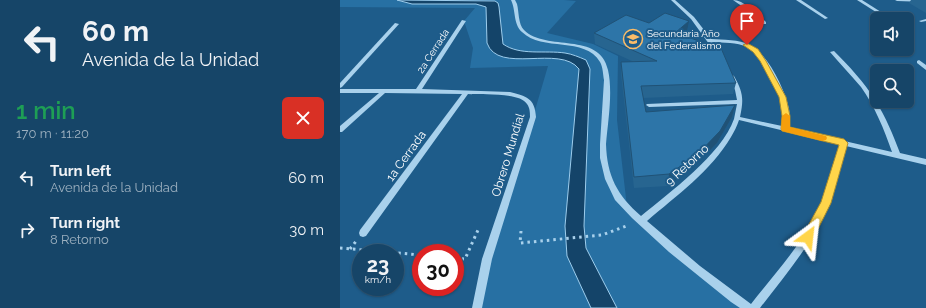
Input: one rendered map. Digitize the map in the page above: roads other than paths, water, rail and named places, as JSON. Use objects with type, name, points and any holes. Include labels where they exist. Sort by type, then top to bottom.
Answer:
[{"type":"street","points":[[513,0],[515,3],[519,26],[524,32],[532,37],[586,49],[595,54],[603,63],[606,77],[603,152],[607,175],[615,193],[641,221],[700,273],[748,308]]},
{"type":"street","points":[[673,0],[688,14],[710,40],[721,58]]},
{"type":"street","points":[[735,0],[754,13],[764,23]]},
{"type":"street","points":[[798,0],[826,18]]},
{"type":"street","points":[[859,0],[879,12]]},
{"type":"street","points":[[897,0],[926,1]]},
{"type":"street","name":"2a Cerrada","points":[[418,91],[464,21]]},
{"type":"street","points":[[340,86],[397,24]]},
{"type":"street","points":[[710,40],[742,44],[755,50],[763,61],[782,97],[786,116],[785,129]]},
{"type":"street","points":[[832,52],[869,94],[886,125],[897,155]]},
{"type":"street","points":[[919,62],[926,68]]},
{"type":"street","points":[[730,74],[740,102],[738,118],[926,162]]},
{"type":"street","name":"Obrero Mundial","points":[[340,91],[418,91],[510,94],[522,97],[529,101],[533,107],[533,117],[487,259],[477,308]]},
{"type":"street","points":[[340,130],[384,91]]},
{"type":"street","name":"1a Cerrada","points":[[363,233],[467,92]]},
{"type":"street","points":[[649,105],[740,102]]},
{"type":"street","name":"9 Retorno","points":[[641,221],[697,174],[726,140],[738,118]]},
{"type":"street","points":[[754,308],[796,255],[814,228],[826,203],[844,143]]},
{"type":"place","name":"Secundaria Año del Federalismo","points":[[633,39]]}]
